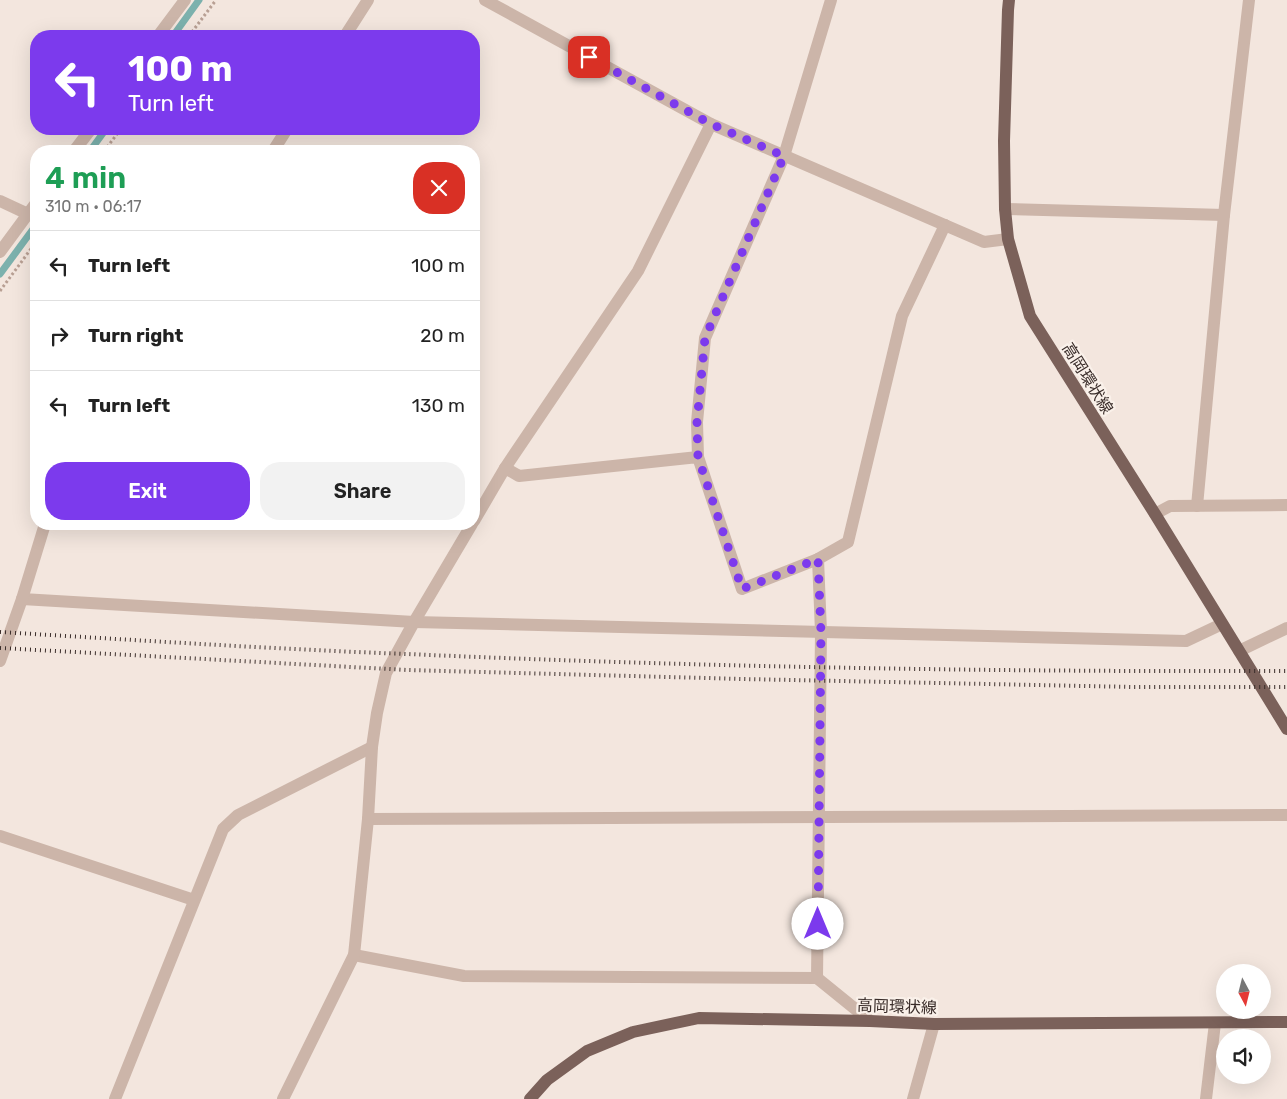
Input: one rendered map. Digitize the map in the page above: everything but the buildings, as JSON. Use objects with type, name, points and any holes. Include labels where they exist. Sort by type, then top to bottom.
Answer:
[{"type":"main road","name":"高岡環状線","points":[[1009,0],[1004,141],[1005,209],[1008,240],[1030,316],[1155,514],[1287,729]]},
{"type":"main road","name":"高岡環状線","points":[[530,1099],[547,1080],[587,1051],[633,1032],[699,1018],[934,1024],[1287,1022]]},
{"type":"street","points":[[162,30],[185,0]]},
{"type":"street","points":[[349,30],[368,0]]},
{"type":"street","points":[[485,0],[711,124],[984,242],[1008,240]]},
{"type":"street","points":[[831,0],[784,156],[705,338],[697,422],[698,457],[742,589],[818,559],[848,542],[902,316],[945,225]]},
{"type":"street","points":[[1197,506],[1224,215],[1249,0]]},
{"type":"street","points":[[480,510],[505,468],[638,272],[711,124]]},
{"type":"street","points":[[79,145],[86,135]]},
{"type":"street","points":[[0,201],[28,214]]},
{"type":"street","points":[[1005,209],[1224,215]]},
{"type":"street","points":[[0,252],[30,211]]},
{"type":"street","points":[[505,468],[520,476],[698,457]]},
{"type":"street","points":[[1155,514],[1170,506],[1287,505]]},
{"type":"street","points":[[0,662],[44,530]]},
{"type":"street","points":[[282,1099],[354,955],[368,819],[372,747],[386,673],[468,530]]},
{"type":"street","points":[[817,978],[821,632],[818,559]]},
{"type":"street","points":[[22,599],[414,622],[1186,641],[1222,624]]},
{"type":"street","points":[[1239,651],[1287,628]]},
{"type":"street","points":[[115,1099],[222,829],[238,815],[372,747]]},
{"type":"street","points":[[368,819],[1287,816]]},
{"type":"street","points":[[0,836],[194,900]]},
{"type":"street","points":[[354,955],[464,976],[817,978],[870,1021]]},
{"type":"street","points":[[1206,1099],[1215,1023]]},
{"type":"street","points":[[913,1099],[934,1024]]},
{"type":"path","points":[[194,30],[216,0]]},
{"type":"path","points":[[109,145],[116,135]]},
{"type":"path","points":[[0,291],[30,250]]},
{"type":"waterway","points":[[177,30],[199,0]]},
{"type":"waterway","points":[[94,145],[102,135]]},
{"type":"waterway","points":[[0,274],[30,233]]},
{"type":"railway","points":[[0,632],[305,650],[517,659],[1067,671],[1287,671]]},
{"type":"railway","points":[[0,648],[407,670],[1134,687],[1287,687]]},
{"type":"route","points":[[589,57],[711,124],[784,156],[705,338],[697,422],[698,457],[742,589],[818,559],[821,632],[818,924]]}]
